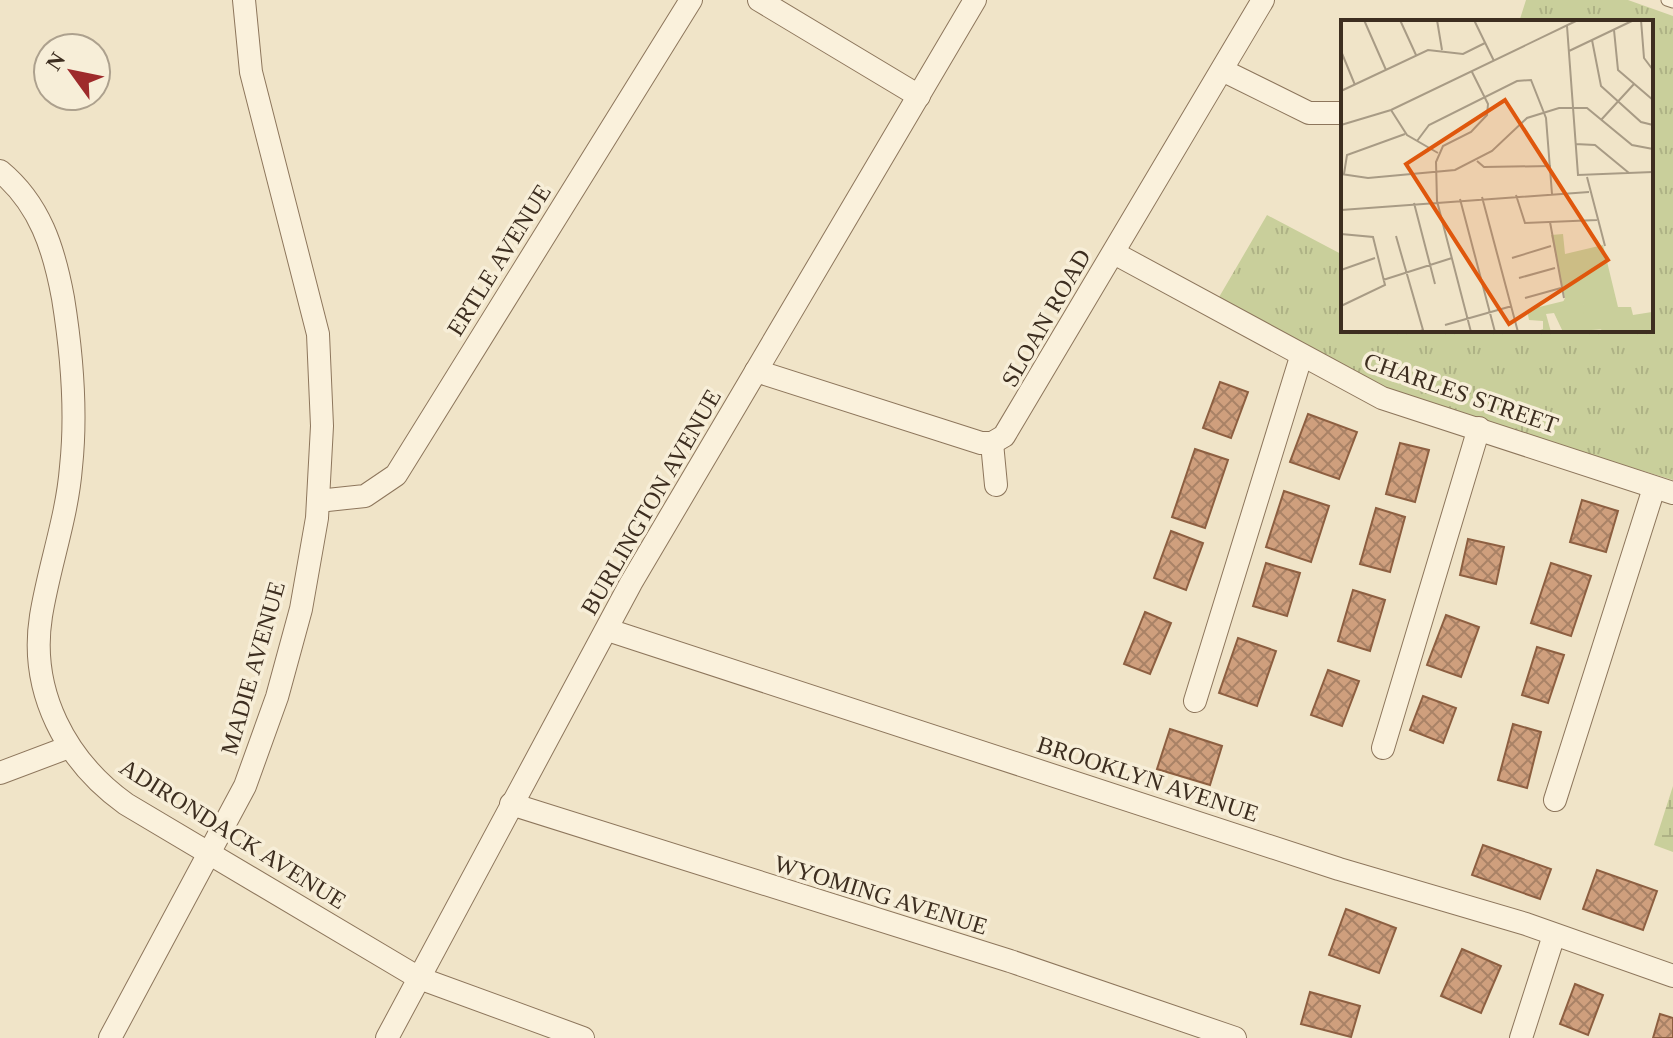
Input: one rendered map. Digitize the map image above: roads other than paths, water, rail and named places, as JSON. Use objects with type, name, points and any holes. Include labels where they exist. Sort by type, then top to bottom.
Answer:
[{"type":"street","name":"MADIE AVENUE","points":[[110,1038],[245,786],[277,697],[301,609],[318,501],[322,426],[318,334],[251,72],[244,0]]},
{"type":"street","name":"ERTLE AVENUE","points":[[318,501],[365,496],[396,475],[691,0]]},
{"type":"street","points":[[759,0],[919,96]]},
{"type":"street","name":"BURLINGTON AVENUE","points":[[387,1038],[631,583],[975,0]]},
{"type":"street","name":"SLOAN ROAD","points":[[992,443],[1004,436],[1018,418],[1263,0]]},
{"type":"street","points":[[1222,70],[1309,113],[1341,113]]},
{"type":"street","name":"ADIRONDACK AVENUE","points":[[0,171],[29,202],[45,231],[60,281],[70,343],[74,406],[71,468],[39,636],[46,695],[69,747],[110,793],[419,978],[583,1038]]},
{"type":"street","name":"CHARLES STREET","points":[[1114,253],[1301,357],[1382,398],[1663,490]]},
{"type":"street","points":[[1195,701],[1301,357]]},
{"type":"street","points":[[756,371],[981,443],[992,443],[996,485]]},
{"type":"street","points":[[1383,748],[1479,428]]},
{"type":"street","points":[[1555,800],[1663,490]]},
{"type":"street","name":"BROOKLYN AVENUE","points":[[608,630],[1673,976]]},
{"type":"street","points":[[0,773],[69,747]]},
{"type":"street","name":"WYOMING AVENUE","points":[[511,804],[1010,961],[1235,1038]]},
{"type":"street","points":[[1521,1038],[1554,935]]},
{"type":"lane","points":[[1667,0],[1673,2]]}]
